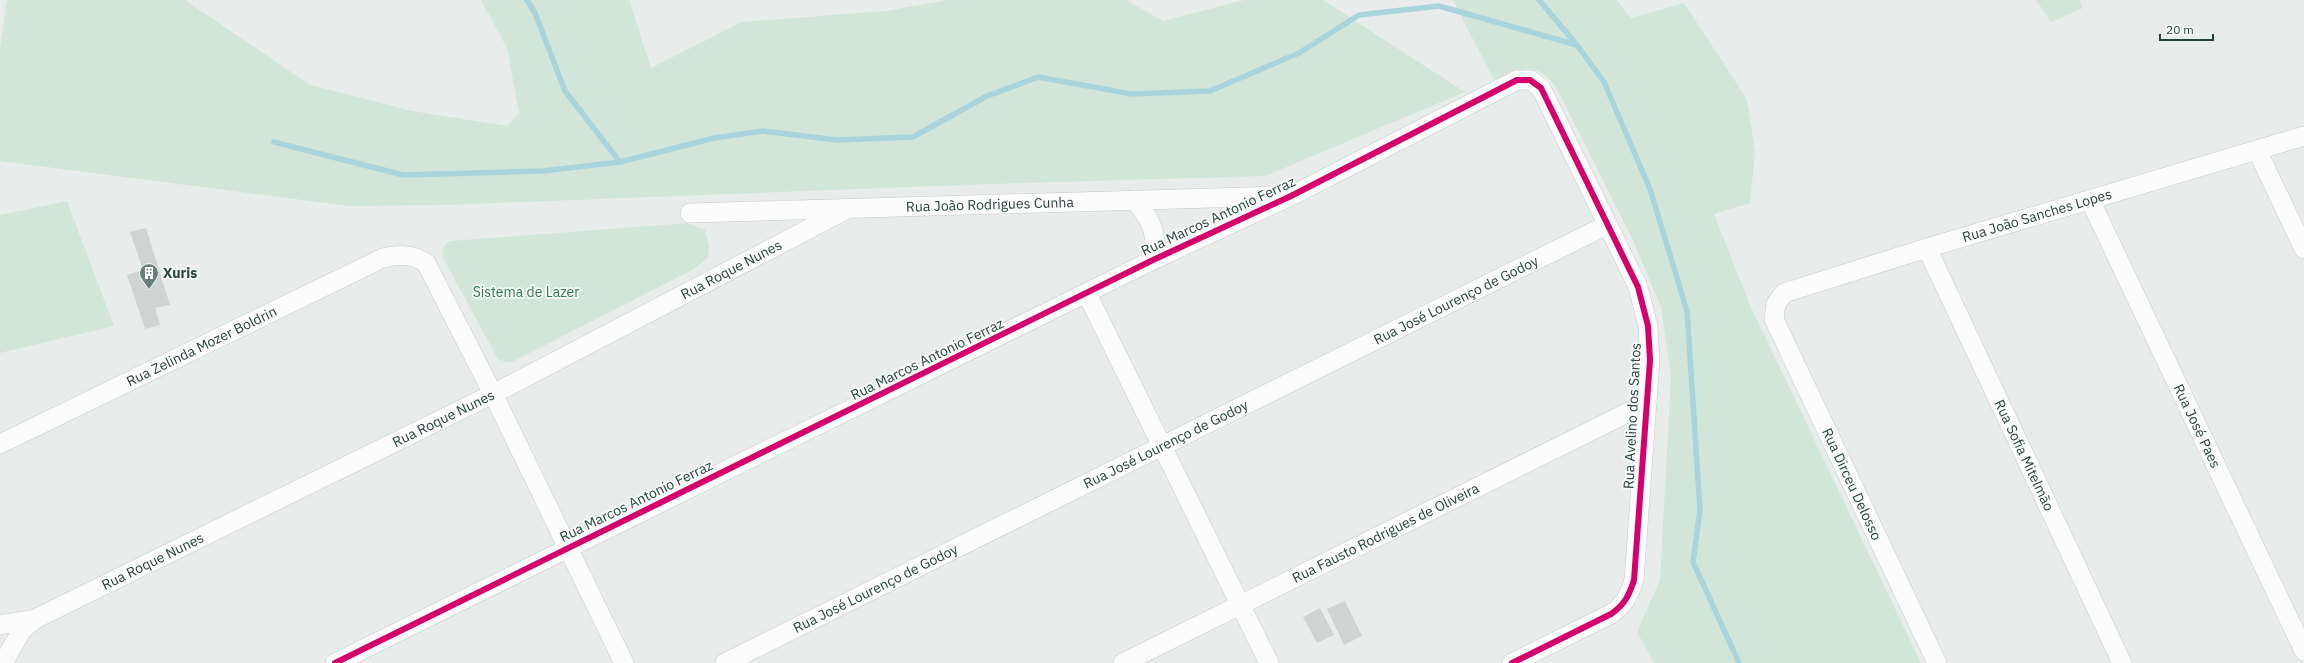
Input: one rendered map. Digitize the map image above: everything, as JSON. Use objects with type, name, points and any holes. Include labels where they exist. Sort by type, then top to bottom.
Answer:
[{"type":"street","name":"Rua Marcos Antonio Ferraz","points":[[335,663],[1087,294],[1153,260],[1291,196],[1517,80],[1530,80]]},
{"type":"street","name":"Rua Avelino dos Santos","points":[[1512,663],[1610,614],[1622,606],[1630,593],[1634,580],[1650,360],[1648,326],[1638,286],[1540,88],[1530,80]]},
{"type":"street","name":"Rua João Sanches Lopes","points":[[1776,304],[1784,293],[1927,248],[2304,136]]},
{"type":"street","points":[[2257,150],[2304,249]]},
{"type":"street","name":"Rua João Rodrigues Cunha","points":[[690,213],[1291,196]]},
{"type":"street","points":[[1134,200],[1147,214],[1153,230],[1156,247],[1153,260]]},
{"type":"street","name":"Rua José Paes","points":[[2090,200],[2304,652]]},
{"type":"street","name":"Rua Roque Nunes","points":[[3,663],[22,630],[35,619],[493,394],[847,209]]},
{"type":"street","name":"Rua José Lourenço de Godoy","points":[[724,663],[1607,225]]},
{"type":"street","name":"Rua Sofia Mitelmão","points":[[1927,248],[2122,663]]},
{"type":"street","name":"Rua Zelinda Mozer Boldrin","points":[[0,444],[383,258],[405,255],[417,257],[426,263],[493,394]]},
{"type":"street","points":[[1087,294],[1269,663]]},
{"type":"street","name":"Rua Dirceu Delosso","points":[[1776,304],[1774,319],[1937,663]]},
{"type":"street","points":[[493,394],[624,663]]},
{"type":"street","name":"Rua Fausto Rodrigues de Oliveira","points":[[1123,663],[1241,606],[1647,403]]},
{"type":"street","name":"Rua Roque Nunes","points":[[0,625],[35,619]]},
{"type":"green space","points":[[7,0],[185,0],[310,85],[412,111],[507,126],[519,113],[507,48],[481,0],[629,0],[651,68],[742,22],[885,11],[948,0],[1126,0],[1163,21],[1244,0],[1323,0],[1465,92],[1265,176],[961,185],[445,205],[349,206],[0,161],[0,48]]},
{"type":"green space","points":[[1453,0],[1617,0],[1631,18],[1684,3],[1747,99],[1755,152],[1750,203],[1714,214],[1750,305],[1921,663],[1654,663],[1637,632],[1660,580],[1671,378],[1661,307],[1632,238],[1557,89],[1542,74],[1535,70],[1528,69],[1513,72],[1494,80]]},
{"type":"green space","points":[[2036,0],[2079,0],[2083,8],[2051,22]]},
{"type":"green space","points":[[67,201],[114,326],[0,353],[0,215]]},
{"type":"green space","name":"Sistema de Lazer","points":[[688,223],[705,230],[709,245],[708,257],[694,269],[512,362],[506,362],[498,359],[443,258],[444,248],[446,244],[451,241]]},
{"type":"building","name":"Xuris","points":[[146,228],[170,305],[155,308],[160,325],[145,329],[127,275],[143,270],[130,232]]},
{"type":"building","points":[[1345,601],[1362,636],[1344,645],[1327,609]]},
{"type":"building","points":[[1320,608],[1334,635],[1317,643],[1303,617]]},
{"type":"waterway","points":[[527,0],[535,13],[565,91],[620,162]]},
{"type":"waterway","points":[[1539,0],[1577,45],[1604,82],[1650,189],[1687,311],[1700,510],[1693,562],[1739,663]]},
{"type":"waterway","points":[[274,142],[403,175],[543,171],[620,162],[714,138],[763,131],[837,140],[913,137],[987,96],[1038,77],[1132,94],[1210,91],[1299,53],[1359,15],[1439,6],[1577,45]]},
{"type":"cycle path","points":[[335,663],[1153,260],[1291,196],[1517,80],[1530,80],[1541,88],[1638,287],[1648,326],[1650,360],[1634,580],[1626,600],[1616,611],[1611,614],[1512,663]]},
{"type":"place","name":"Xuris","points":[[149,290]]}]
